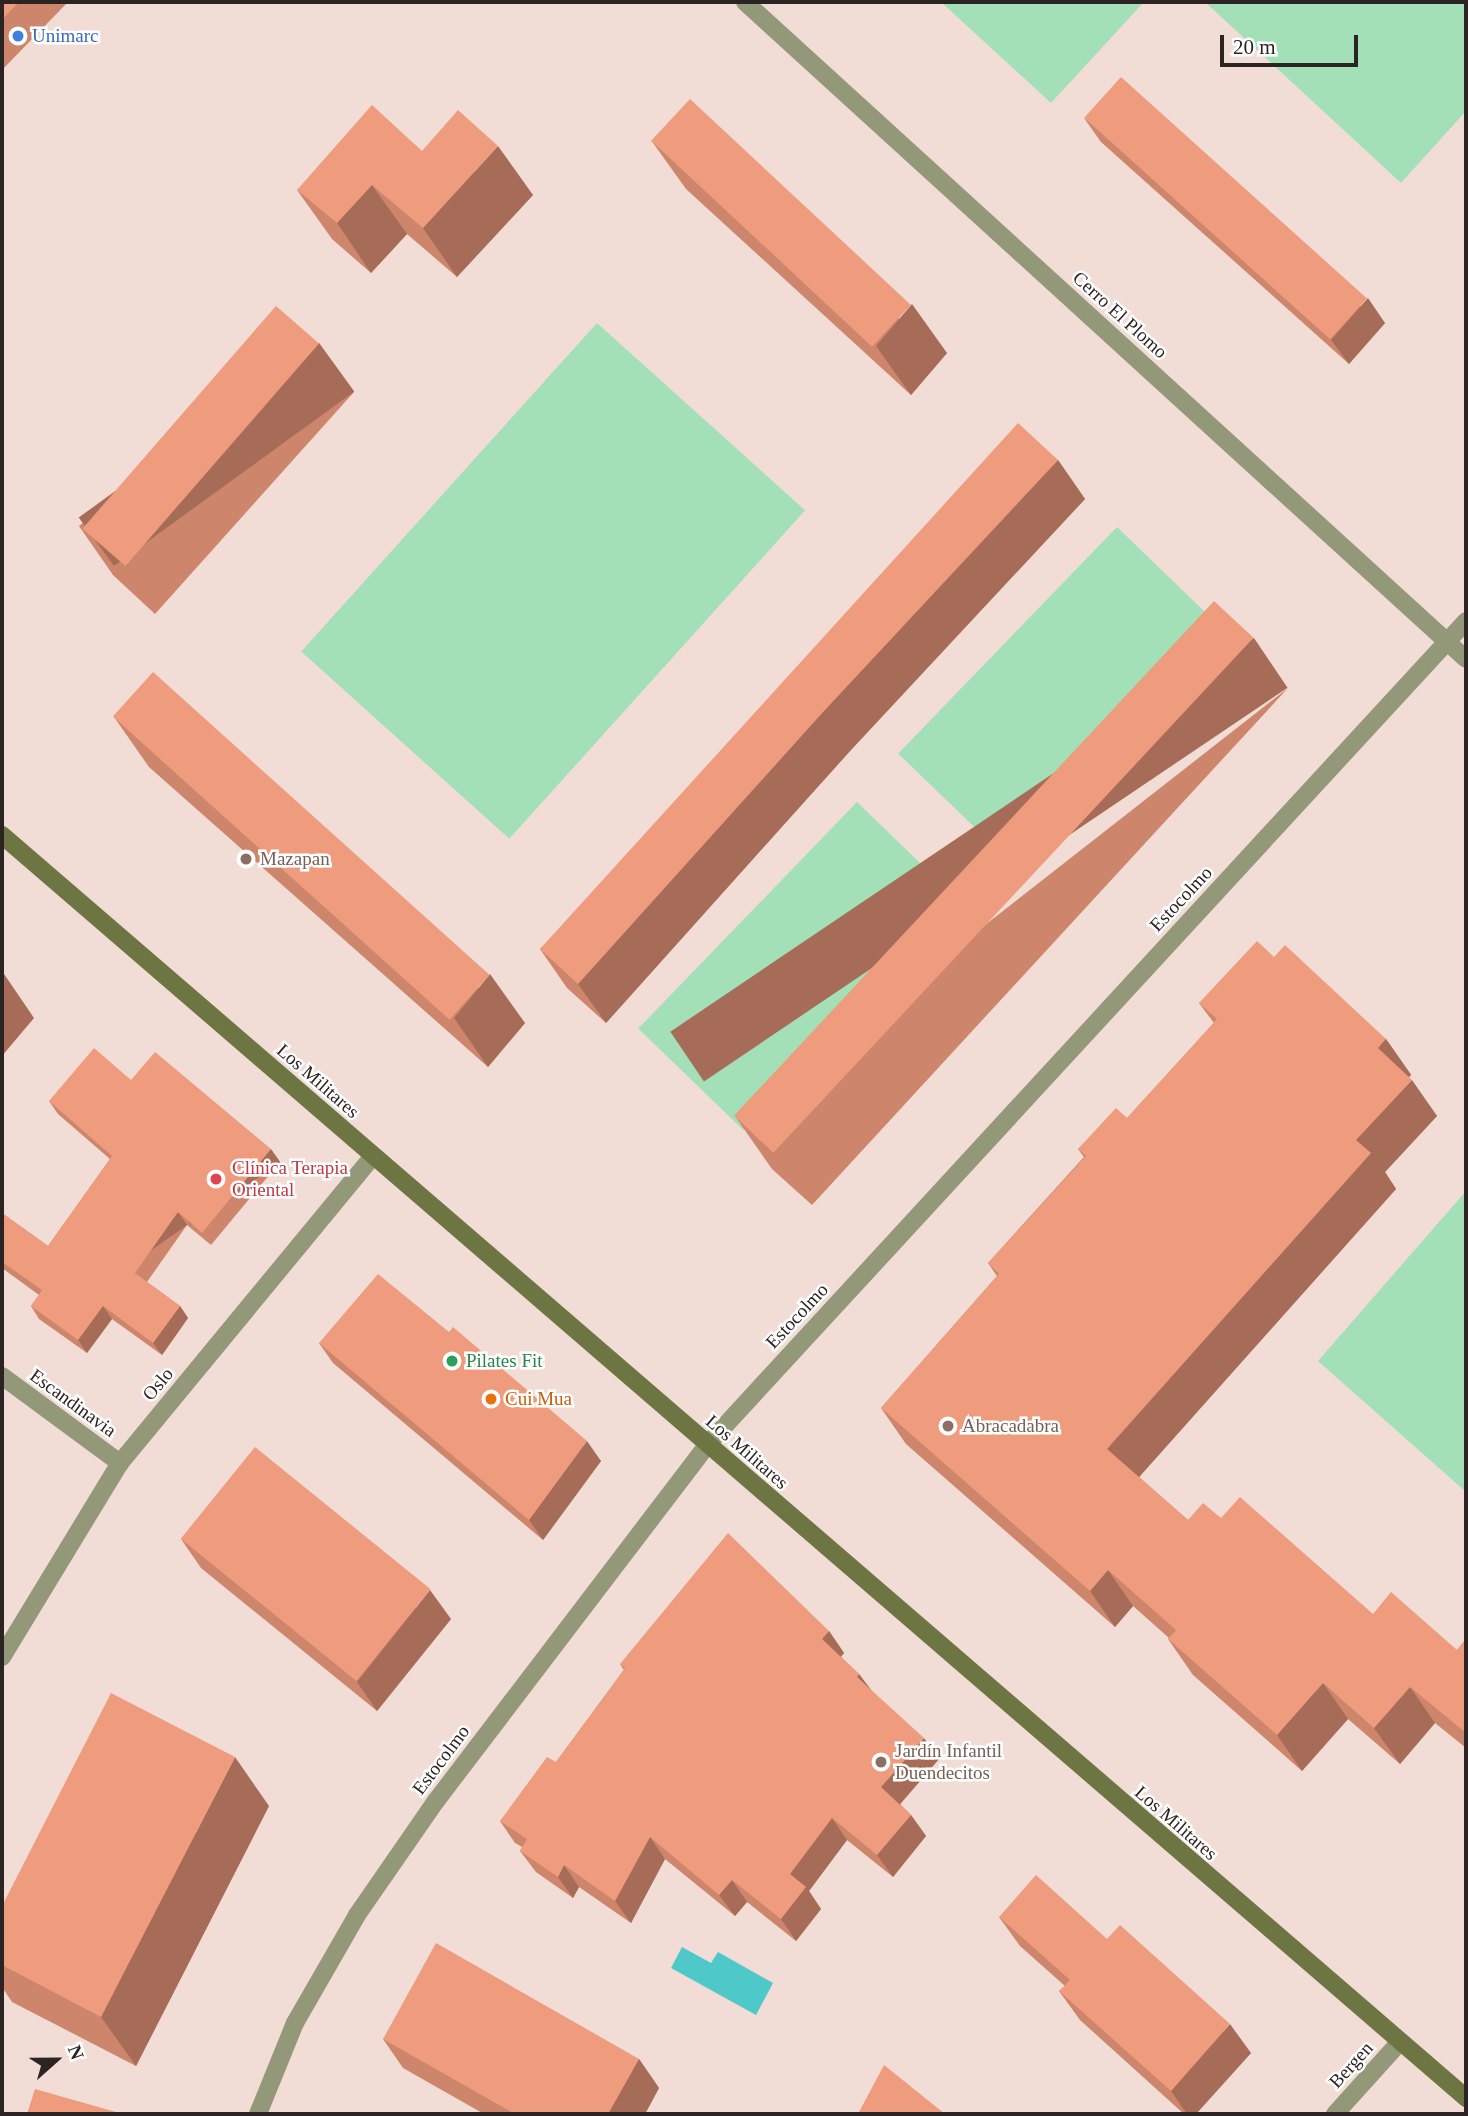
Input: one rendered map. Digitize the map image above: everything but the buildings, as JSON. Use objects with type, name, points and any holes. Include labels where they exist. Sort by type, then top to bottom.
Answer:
[{"type":"main road","name":"Los Militares","points":[[2,835],[1398,2044],[1466,2098]]},
{"type":"street","name":"Cerro El Plomo","points":[[745,2],[1466,659]]},
{"type":"street","name":"Estocolmo","points":[[258,2114],[295,2023],[357,1915],[436,1801],[707,1445],[1466,621]]},
{"type":"street","name":"Oslo","points":[[2,1657],[120,1463],[373,1156]]},
{"type":"street","name":"Escandinavia","points":[[2,1376],[120,1463]]},
{"type":"street","name":"Bergen","points":[[1335,2114],[1398,2044]]},
{"type":"green space","points":[[941,2],[1144,2],[1051,103]]},
{"type":"green space","points":[[1205,2],[1466,2],[1466,111],[1401,183]]},
{"type":"green space","points":[[597,323],[805,510],[509,839],[301,651]]},
{"type":"green space","points":[[1117,527],[1227,633],[1008,860],[898,754]]},
{"type":"green space","points":[[857,802],[962,903],[743,1130],[638,1029]]},
{"type":"green space","points":[[1466,1191],[1466,1492],[1318,1361]]},
{"type":"water","points":[[682,1947],[711,1963],[718,1952],[773,1983],[756,2015],[671,1968]]},
{"type":"place","name":"Unimarc","points":[[18,36]]},
{"type":"place","name":"Mazapan","points":[[246,859]]},
{"type":"place","name":"Clínica Terapia Oriental","points":[[216,1179]]},
{"type":"place","name":"Pilates Fit","points":[[452,1361]]},
{"type":"place","name":"Cui Mua","points":[[491,1399]]},
{"type":"place","name":"Abracadabra","points":[[948,1426]]},
{"type":"place","name":"Jardín Infantil Duendecitos","points":[[881,1762]]}]
